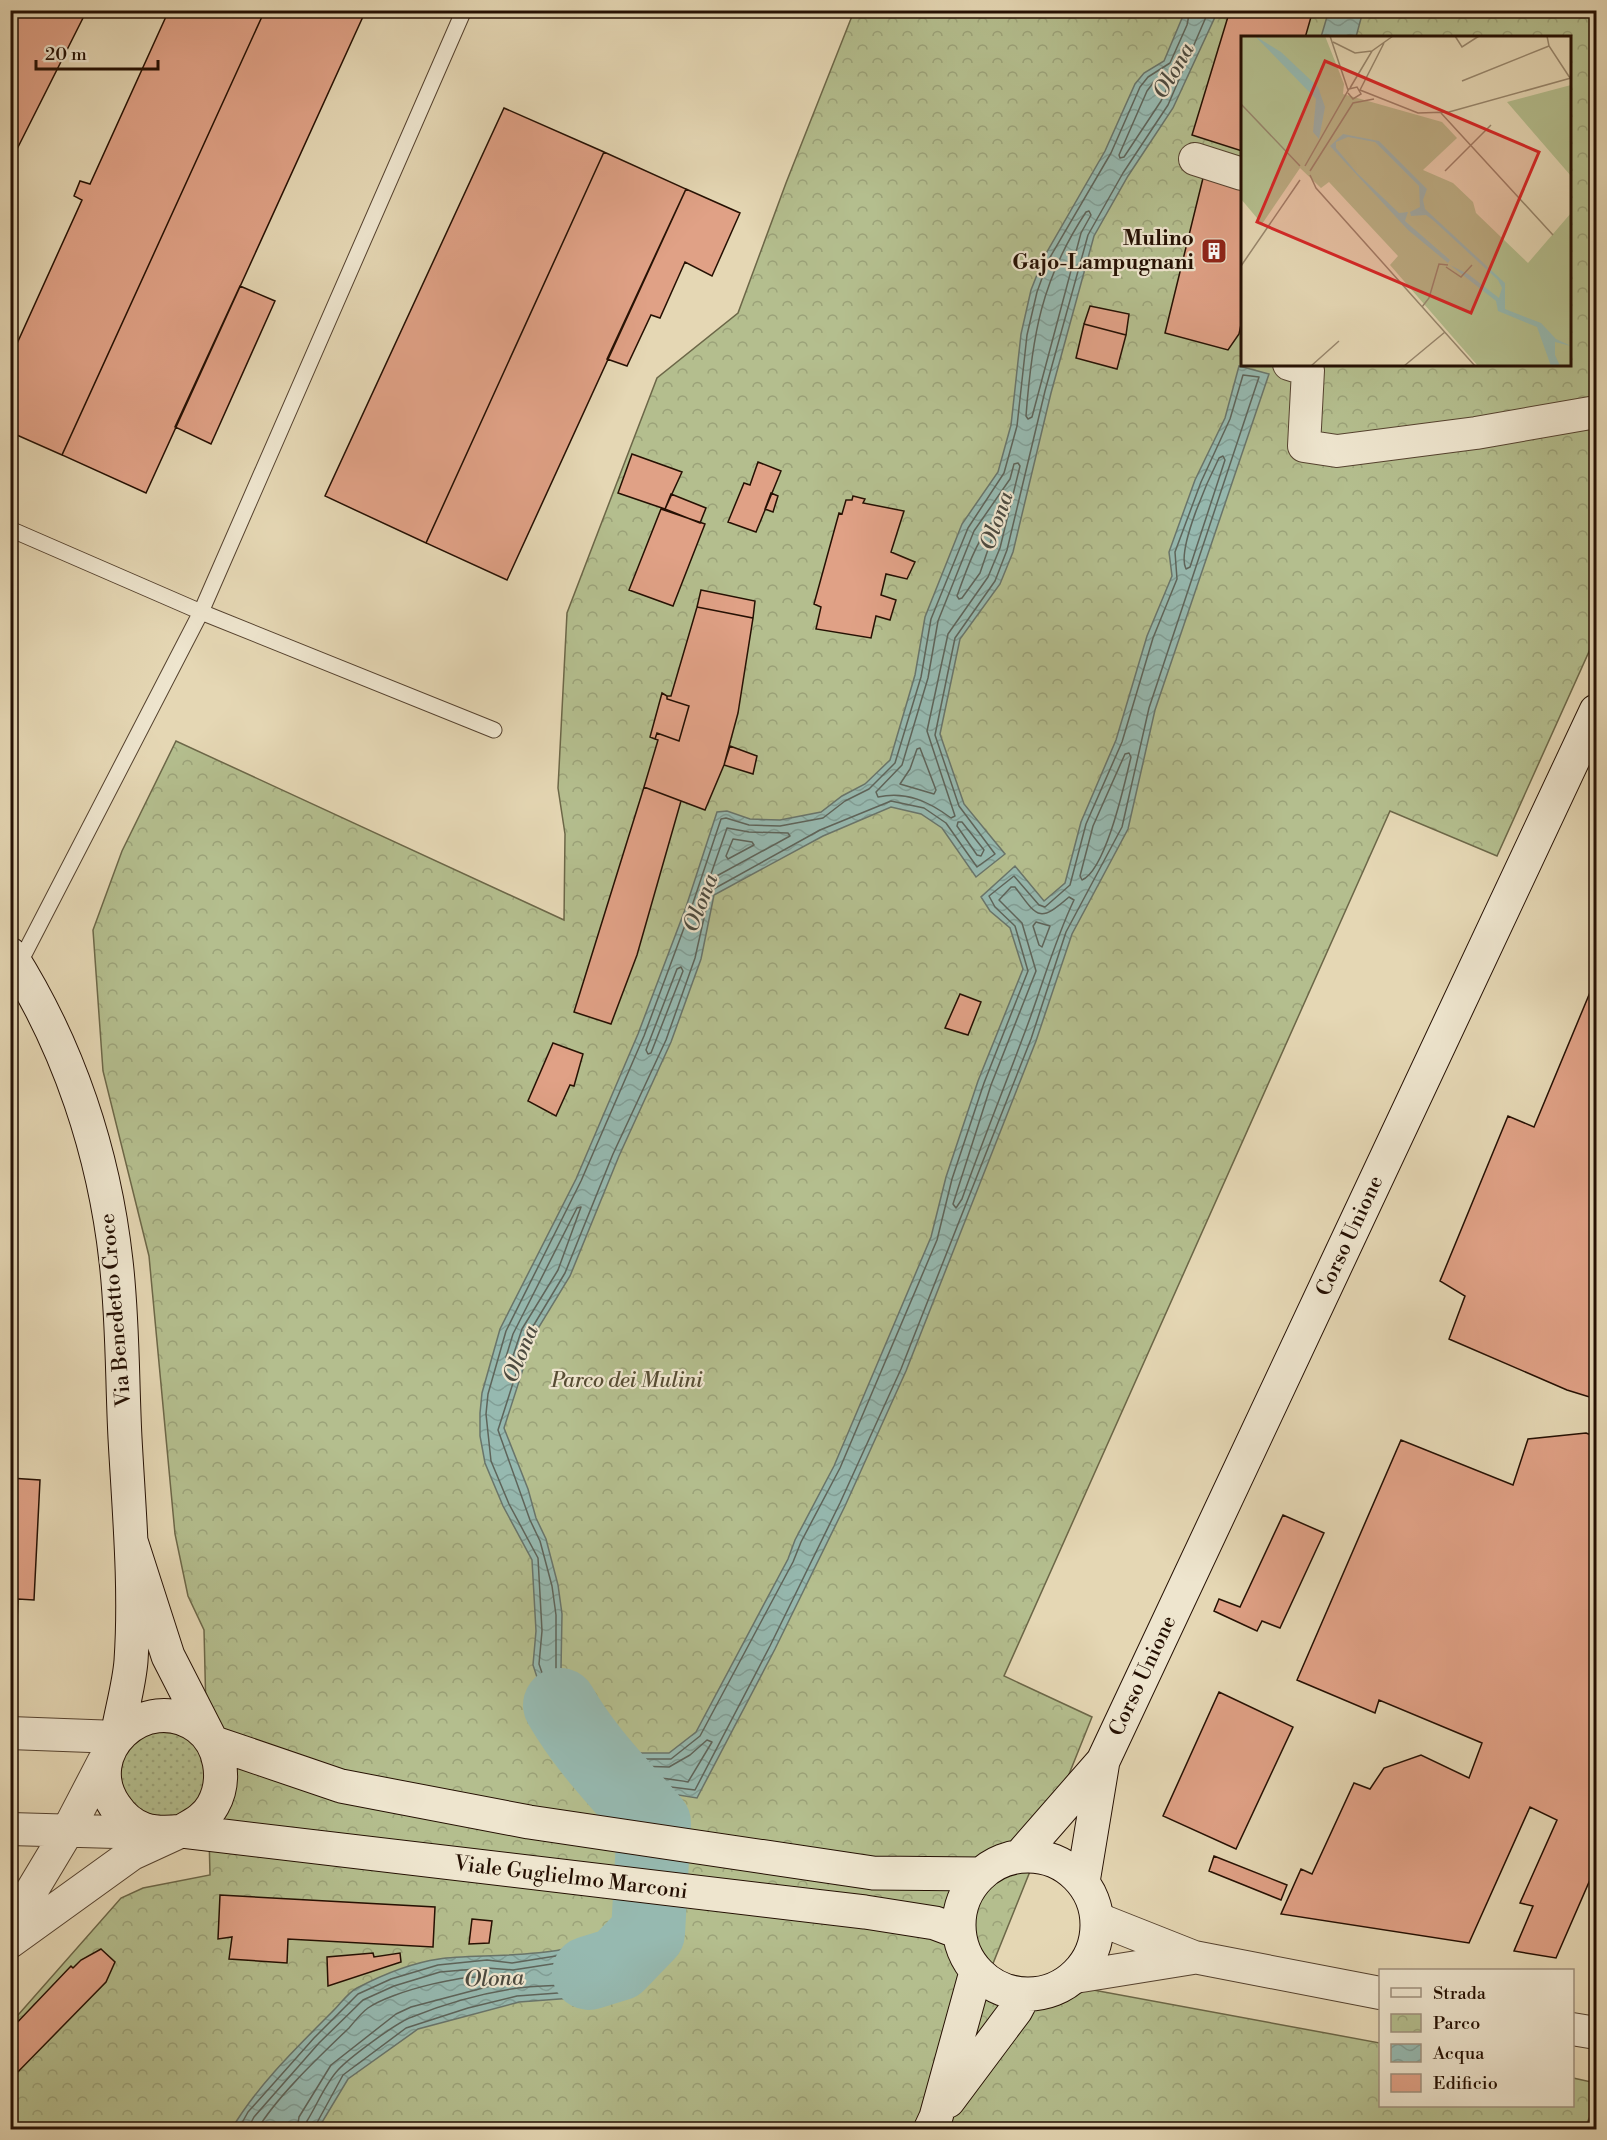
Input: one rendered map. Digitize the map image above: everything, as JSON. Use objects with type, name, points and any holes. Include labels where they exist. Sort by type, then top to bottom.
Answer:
[{"type":"street","points":[[1195,159],[1241,174]]},
{"type":"street","points":[[1302,366],[1304,446],[1337,451],[1476,433],[1596,412]]},
{"type":"street","name":"Corso Unione","points":[[1083,1882],[1103,1761],[1596,711]]},
{"type":"street","name":"Via Benedetto Croce","points":[[14,960],[53,1033],[88,1122],[110,1216],[117,1264],[131,1541],[131,1662],[112,1747]]},
{"type":"street","name":"Via Benedetto Croce","points":[[131,1541],[168,1656],[212,1742]]},
{"type":"street","points":[[10,1927],[67,1832],[112,1747],[129,1726],[148,1717],[164,1715],[179,1718],[198,1727],[212,1742],[220,1761],[218,1786],[213,1805],[200,1821],[166,1832],[10,1942]]},
{"type":"street","points":[[10,1733],[112,1747]]},
{"type":"street","points":[[212,1742],[341,1786],[529,1822],[873,1873],[981,1874]]},
{"type":"street","points":[[112,1747],[104,1775],[107,1796],[123,1818],[140,1829],[166,1832]]},
{"type":"street","name":"Corso Unione","points":[[1020,1856],[1103,1761]]},
{"type":"street","points":[[10,1829],[67,1832],[166,1832]]},
{"type":"street","name":"Viale Guglielmo Marconi","points":[[166,1832],[865,1912],[935,1923],[959,1932]]},
{"type":"street","points":[[1020,1856],[1044,1857],[1065,1866],[1083,1882],[1093,1899],[1098,1919],[1096,1940],[1089,1960],[1075,1977],[1061,1987],[1043,1993],[1024,1995],[998,1988],[976,1972],[965,1953],[959,1932],[961,1911],[968,1891],[981,1874],[999,1862],[1020,1856]]},
{"type":"street","points":[[1098,1919],[1194,1958],[1379,1993]]},
{"type":"street","points":[[1075,1977],[1194,1958]]},
{"type":"street","points":[[933,2123],[976,1972]]},
{"type":"street","points":[[933,2123],[1016,2010],[1024,1995]]},
{"type":"street","points":[[1574,2029],[1596,2033]]},
{"type":"lane","points":[[14,960],[201,612],[464,10]]},
{"type":"lane","points":[[10,529],[201,612],[494,730]]},
{"type":"green space","name":"Parco dei Mulini","points":[[854,11],[1596,11],[1596,636],[1497,856],[1390,811],[1004,1676],[1092,1717],[990,1971],[1379,2043],[1379,2107],[1574,2107],[1574,2078],[1596,2083],[1596,2104],[1584,2129],[11,2130],[11,2023],[121,1898],[143,1888],[210,1875],[204,1630],[188,1596],[175,1534],[149,1256],[103,1071],[93,930],[122,851],[176,741],[564,920],[565,834],[558,788],[567,613],[657,378],[738,313],[786,183]]},
{"type":"green space","points":[[133,1731],[196,1734],[214,1781],[185,1822],[135,1819],[113,1759]]},
{"type":"water","points":[[1329,10],[1363,11],[1356,36],[1321,36]]},
{"type":"water","points":[[1185,11],[1215,11],[1215,17],[1173,108],[1128,176],[1094,236],[1051,393],[1013,552],[1000,584],[960,639],[940,734],[964,804],[1005,854],[976,877],[942,828],[921,814],[891,807],[823,836],[714,895],[701,959],[671,1042],[619,1156],[570,1276],[534,1335],[504,1428],[528,1489],[536,1518],[546,1539],[558,1585],[562,1614],[561,1670],[583,1715],[597,1731],[640,1753],[669,1753],[696,1732],[788,1559],[795,1540],[834,1466],[931,1237],[946,1177],[978,1081],[1023,969],[1010,928],[990,911],[981,897],[1015,866],[1044,901],[1065,883],[1081,822],[1116,740],[1147,636],[1172,576],[1169,552],[1195,480],[1225,418],[1239,366],[1269,374],[1155,710],[1128,829],[1072,934],[1036,1041],[906,1371],[845,1506],[775,1649],[697,1798],[622,1786],[602,1779],[577,1759],[552,1723],[533,1665],[536,1631],[532,1560],[503,1506],[485,1463],[480,1436],[482,1393],[500,1329],[576,1179],[638,1034],[686,907],[717,812],[727,811],[750,819],[780,820],[821,812],[842,796],[865,784],[890,760],[915,675],[925,617],[962,524],[998,472],[1011,425],[1021,334],[1031,290],[1044,257],[1105,151],[1135,84],[1144,73],[1164,61]]},
{"type":"water","points":[[617,1897],[685,1911],[672,1948],[661,1966],[636,1985],[600,1996],[519,2002],[418,2029],[348,2079],[318,2129],[231,2130],[278,2068],[353,1990],[397,1970],[428,1961],[534,1953],[583,1944],[602,1934],[614,1920]]},
{"type":"building","points":[[10,10],[87,10],[10,163]]},
{"type":"building","points":[[169,10],[265,10],[62,455],[10,432],[10,359],[82,200],[74,196],[80,181],[90,184]]},
{"type":"building","points":[[265,10],[366,10],[146,493],[62,455]]},
{"type":"building","points":[[1230,10],[1313,10],[1306,36],[1241,36],[1241,151],[1192,135]]},
{"type":"building","points":[[504,108],[604,152],[426,543],[325,496]]},
{"type":"building","points":[[604,152],[686,189],[507,580],[426,543]]},
{"type":"building","name":"Mulino Gajo-Lampugnani","points":[[1204,174],[1241,183],[1241,325],[1239,334],[1228,350],[1165,333]]},
{"type":"building","points":[[686,189],[740,213],[712,276],[685,262],[660,318],[651,315],[627,366],[607,359]]},
{"type":"building","points":[[240,286],[275,301],[211,444],[175,427]]},
{"type":"building","points":[[1090,306],[1129,314],[1126,335],[1084,324]]},
{"type":"building","points":[[1084,324],[1126,335],[1117,369],[1076,358]]},
{"type":"building","points":[[632,454],[682,472],[665,509],[618,493]]},
{"type":"building","points":[[758,462],[781,471],[756,532],[728,522],[744,483],[750,485]]},
{"type":"building","points":[[771,493],[778,496],[773,512],[765,509]]},
{"type":"building","points":[[671,494],[706,508],[700,523],[665,509]]},
{"type":"building","points":[[853,496],[865,499],[863,503],[904,511],[891,552],[915,562],[907,579],[886,574],[881,595],[896,600],[890,620],[876,616],[871,638],[816,629],[821,607],[814,604],[839,513],[842,514],[846,500],[852,500]]},
{"type":"building","points":[[661,509],[705,524],[673,606],[629,590]]},
{"type":"building","points":[[701,590],[755,601],[753,618],[697,607]]},
{"type":"building","points":[[697,607],[753,618],[738,713],[724,765],[705,810],[644,787],[658,740],[655,739],[657,733],[679,741],[689,706],[667,699],[667,696],[671,696]]},
{"type":"building","points":[[662,693],[667,696],[667,699],[689,706],[679,741],[657,733],[655,739],[650,737]]},
{"type":"building","points":[[730,746],[757,756],[753,774],[724,765]]},
{"type":"building","points":[[644,787],[681,801],[637,955],[611,1024],[574,1012]]},
{"type":"building","points":[[1596,978],[1596,1399],[1567,1390],[1449,1339],[1465,1296],[1440,1281],[1508,1116],[1534,1127]]},
{"type":"building","points":[[960,994],[981,1002],[968,1035],[945,1028]]},
{"type":"building","points":[[553,1043],[583,1054],[574,1086],[570,1085],[556,1116],[528,1101]]},
{"type":"building","points":[[1586,1433],[1596,1437],[1596,1866],[1556,1958],[1514,1951],[1533,1906],[1520,1903],[1557,1820],[1530,1807],[1469,1943],[1281,1914],[1301,1869],[1312,1874],[1354,1783],[1370,1789],[1384,1768],[1421,1755],[1469,1778],[1482,1743],[1379,1700],[1375,1713],[1297,1680],[1401,1440],[1513,1485],[1528,1439]]},
{"type":"building","points":[[10,1478],[40,1480],[34,1600],[18,1599],[15,1668],[10,1667]]},
{"type":"building","points":[[1283,1515],[1324,1533],[1280,1628],[1262,1621],[1257,1631],[1214,1611],[1219,1599],[1240,1607]]},
{"type":"building","points":[[1219,1692],[1293,1727],[1236,1849],[1163,1816]]},
{"type":"building","points":[[1214,1856],[1287,1885],[1281,1900],[1209,1871]]},
{"type":"building","points":[[220,1895],[435,1907],[433,1947],[288,1939],[287,1963],[229,1959],[232,1937],[218,1939]]},
{"type":"building","points":[[472,1919],[492,1921],[489,1943],[469,1944]]},
{"type":"building","points":[[101,1949],[115,1962],[106,1982],[10,2080],[10,2030],[71,1966],[73,1968],[81,1960]]},
{"type":"building","points":[[373,1953],[374,1957],[400,1953],[401,1962],[328,1986],[327,1957]]},
{"type":"waterway","name":"Olona","points":[[560,1705],[592,1752],[654,1823],[648,1933],[618,1964],[589,1973]]},
{"type":"place","name":"Mulino Gajo-Lampugnani","points":[[1214,251]]}]
